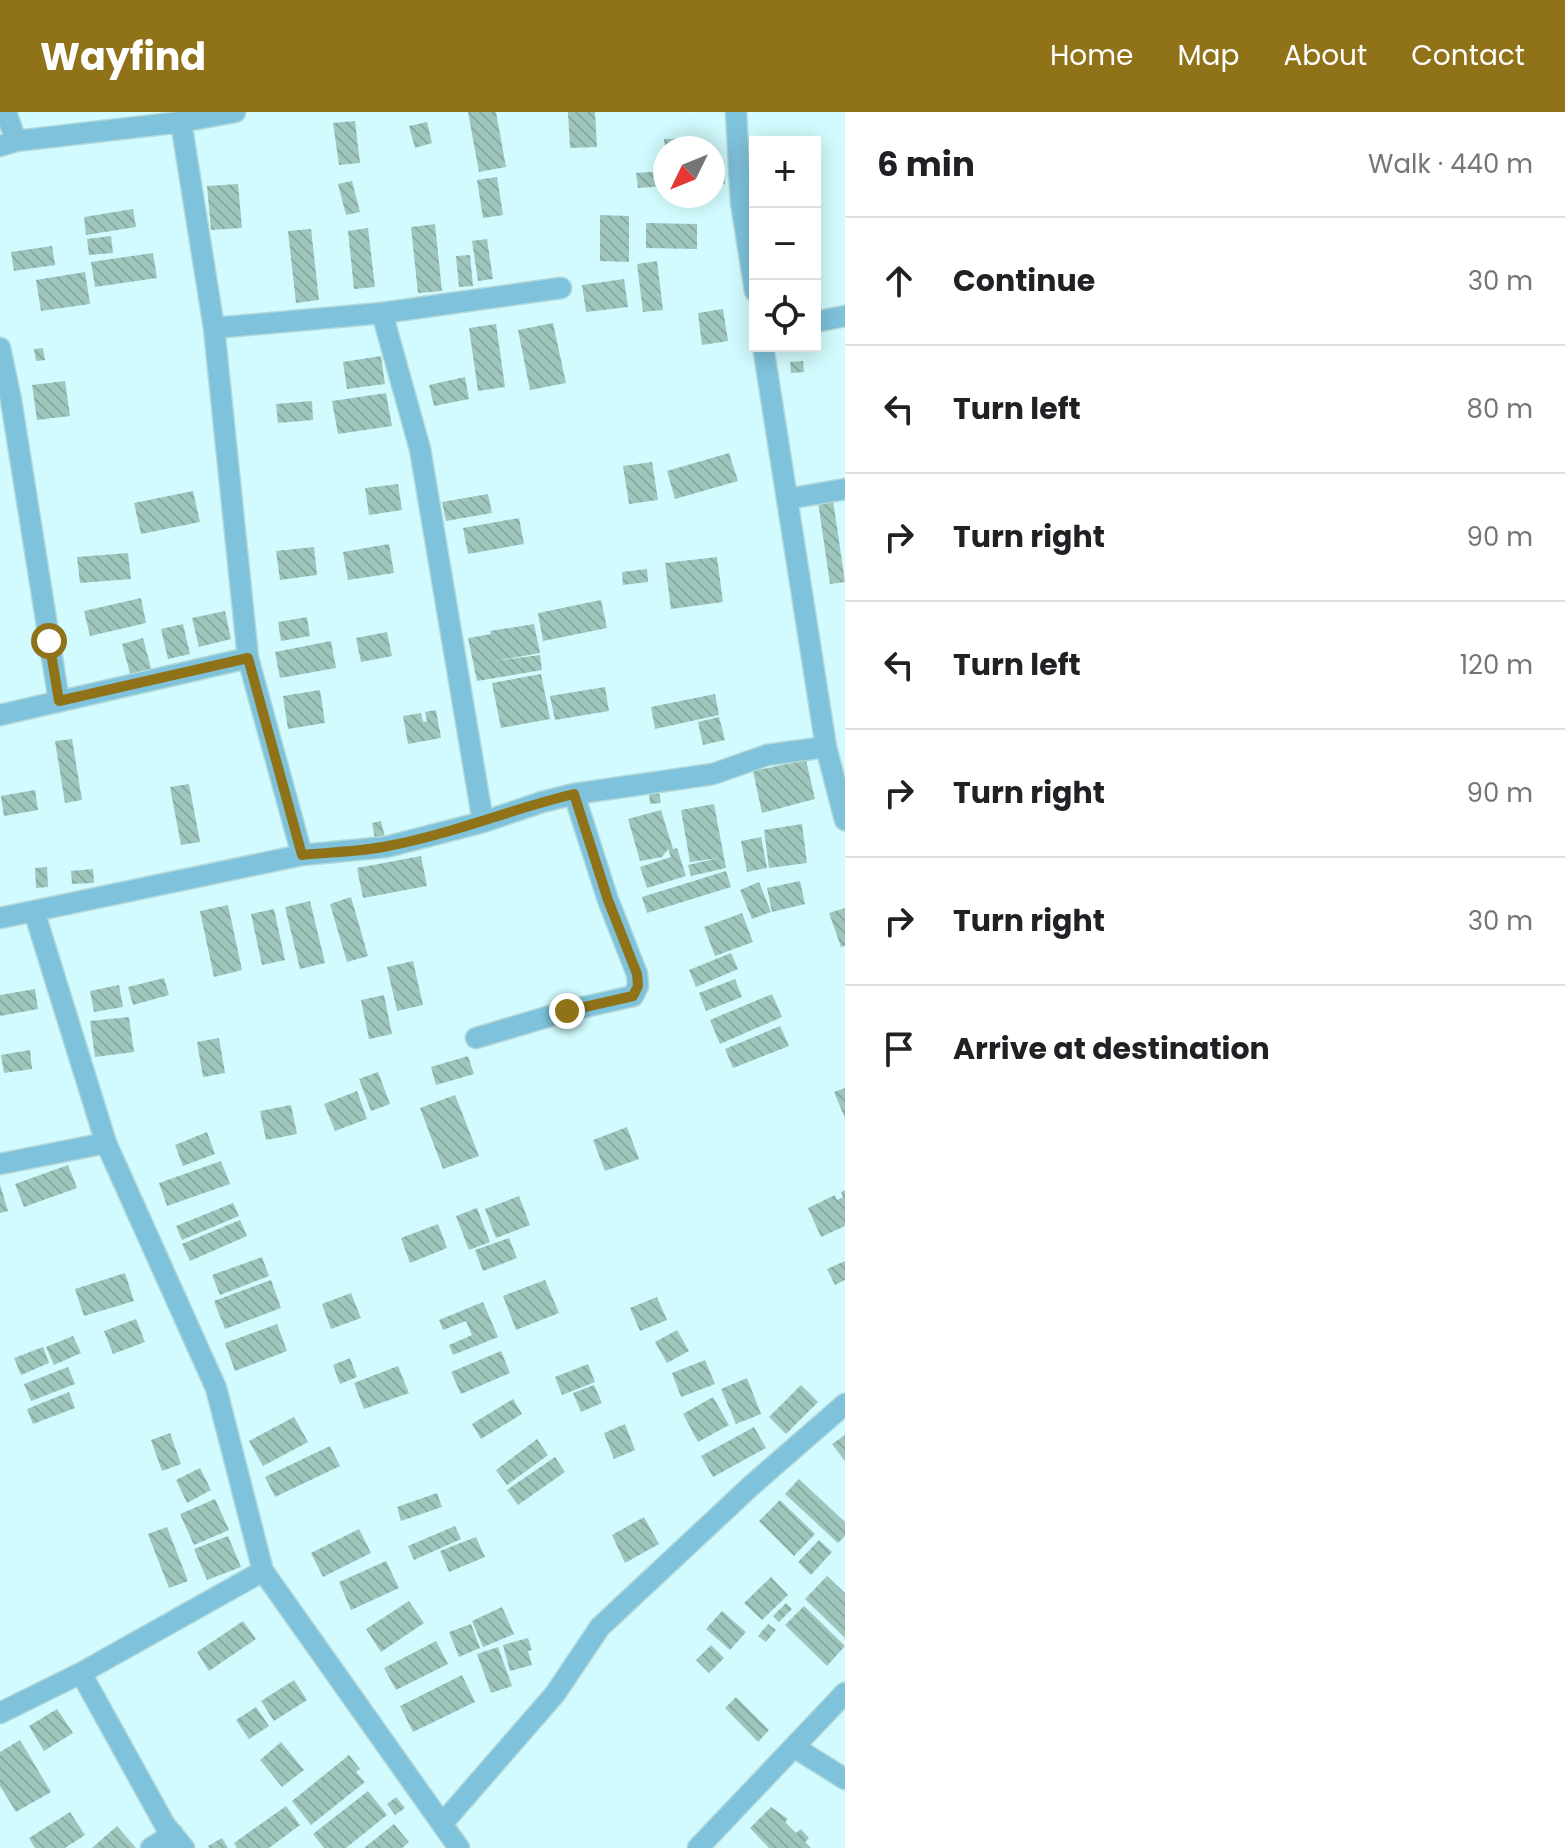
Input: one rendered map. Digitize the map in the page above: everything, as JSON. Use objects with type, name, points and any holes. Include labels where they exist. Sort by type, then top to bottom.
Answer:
[{"type":"street","points":[[6,112],[8,144],[235,112]]},
{"type":"street","points":[[736,112],[741,203],[753,280]]},
{"type":"street","points":[[181,122],[214,328],[248,658],[302,855]]},
{"type":"street","points":[[214,328],[382,313],[561,288]]},
{"type":"street","points":[[382,313],[420,449],[483,822]]},
{"type":"street","points":[[821,321],[845,316]]},
{"type":"street","points":[[0,348],[59,701]]},
{"type":"street","points":[[764,352],[826,747],[845,820]]},
{"type":"street","points":[[787,499],[845,489]]},
{"type":"street","points":[[0,715],[248,658]]},
{"type":"street","points":[[0,918],[302,855],[386,847],[574,794],[713,774],[767,755],[826,747]]},
{"type":"street","points":[[476,1038],[567,1011],[633,996],[638,986],[637,974],[608,900],[574,794]]},
{"type":"street","points":[[34,911],[106,1143],[216,1388],[263,1571],[459,1848]]},
{"type":"street","points":[[0,1164],[106,1143]]},
{"type":"street","points":[[442,1824],[555,1694],[600,1627],[752,1485],[845,1404]]},
{"type":"street","points":[[0,1713],[81,1673],[263,1571]]},
{"type":"street","points":[[81,1673],[165,1825],[178,1841],[151,1848]]},
{"type":"street","points":[[698,1848],[845,1693]]},
{"type":"street","points":[[794,1747],[845,1779]]},
{"type":"building","points":[[468,112],[496,112],[506,167],[479,172]]},
{"type":"building","points":[[568,112],[595,112],[597,147],[570,148]]},
{"type":"building","points":[[355,121],[360,163],[339,165],[333,123]]},
{"type":"building","points":[[427,122],[432,143],[415,148],[409,126]]},
{"type":"building","points":[[653,172],[653,187],[638,188],[636,173]]},
{"type":"building","points":[[497,177],[503,215],[483,218],[477,180]]},
{"type":"building","points":[[352,181],[360,212],[346,215],[338,184]]},
{"type":"building","points":[[238,184],[242,228],[211,230],[207,186]]},
{"type":"building","points":[[133,209],[136,227],[86,235],[84,217]]},
{"type":"building","points":[[600,215],[629,216],[629,262],[600,261]]},
{"type":"building","points":[[646,223],[697,224],[697,249],[646,248]]},
{"type":"building","points":[[435,224],[442,291],[418,293],[411,227]]},
{"type":"building","points":[[368,228],[375,287],[354,289],[348,231]]},
{"type":"building","points":[[311,229],[319,300],[296,303],[288,231]]},
{"type":"building","points":[[111,236],[113,253],[89,255],[87,239]]},
{"type":"building","points":[[487,239],[493,279],[478,281],[472,241]]},
{"type":"building","points":[[52,246],[55,265],[14,271],[11,252]]},
{"type":"building","points":[[153,253],[157,278],[95,287],[91,262]]},
{"type":"building","points":[[470,255],[473,286],[459,287],[456,256]]},
{"type":"building","points":[[657,261],[663,310],[643,312],[637,264]]},
{"type":"building","points":[[85,272],[90,304],[41,311],[36,280]]},
{"type":"building","points":[[624,279],[628,307],[586,312],[582,285]]},
{"type":"building","points":[[723,309],[728,341],[702,345],[698,313]]},
{"type":"building","points":[[553,323],[566,383],[530,390],[518,330]]},
{"type":"building","points":[[496,324],[505,387],[478,391],[469,328]]},
{"type":"building","points":[[43,348],[45,360],[36,361],[34,349]]},
{"type":"building","points":[[381,356],[385,384],[347,389],[343,362]]},
{"type":"building","points":[[803,361],[804,372],[791,373],[790,362]]},
{"type":"building","points":[[465,377],[469,399],[434,406],[429,385]]},
{"type":"building","points":[[65,381],[70,416],[37,420],[32,385]]},
{"type":"building","points":[[386,393],[392,426],[338,434],[332,401]]},
{"type":"building","points":[[312,401],[313,420],[278,423],[276,404]]},
{"type":"building","points":[[729,453],[738,481],[675,499],[667,471]]},
{"type":"building","points":[[652,462],[658,500],[629,504],[623,466]]},
{"type":"building","points":[[398,484],[402,510],[369,515],[365,488]]},
{"type":"building","points":[[193,491],[200,522],[141,534],[134,503]]},
{"type":"building","points":[[488,494],[492,513],[446,521],[442,502]]},
{"type":"building","points":[[833,500],[845,582],[830,584],[818,502]]},
{"type":"building","points":[[519,518],[524,544],[468,554],[463,528]]},
{"type":"building","points":[[389,544],[394,573],[348,580],[343,552]]},
{"type":"building","points":[[314,547],[317,575],[280,580],[276,551]]},
{"type":"building","points":[[128,553],[131,579],[80,583],[77,557]]},
{"type":"building","points":[[717,557],[723,602],[671,609],[665,563]]},
{"type":"building","points":[[647,569],[648,582],[623,585],[622,572]]},
{"type":"building","points":[[141,598],[146,623],[90,636],[84,611]]},
{"type":"building","points":[[601,600],[607,628],[543,641],[538,613]]},
{"type":"building","points":[[225,611],[231,639],[199,647],[192,618]]},
{"type":"building","points":[[307,617],[310,636],[281,641],[278,622]]},
{"type":"building","points":[[183,624],[190,654],[168,659],[161,629]]},
{"type":"building","points":[[534,624],[540,653],[495,661],[540,655],[542,670],[477,681],[468,638]]},
{"type":"building","points":[[387,632],[392,656],[361,662],[356,638]]},
{"type":"building","points":[[143,638],[152,672],[131,677],[122,644]]},
{"type":"building","points":[[331,641],[336,668],[280,678],[275,652]]},
{"type":"building","points":[[541,674],[550,719],[501,728],[492,683]]},
{"type":"building","points":[[605,687],[609,711],[555,720],[550,696]]},
{"type":"building","points":[[320,690],[325,723],[288,729],[283,696]]},
{"type":"building","points":[[715,694],[719,715],[655,729],[651,707]]},
{"type":"building","points":[[436,710],[441,738],[408,744],[403,716],[421,713],[423,722],[427,721],[425,712]]},
{"type":"building","points":[[719,717],[725,740],[703,745],[698,722]]},
{"type":"building","points":[[72,739],[82,800],[65,803],[55,741]]},
{"type":"building","points":[[806,760],[815,799],[762,813],[753,771]]},
{"type":"building","points":[[189,784],[200,842],[181,845],[170,787]]},
{"type":"building","points":[[35,790],[38,810],[4,816],[1,796]]},
{"type":"building","points":[[659,792],[661,803],[650,804],[649,793]]},
{"type":"building","points":[[714,804],[726,868],[691,876],[688,865],[719,858],[690,862],[681,810]]},
{"type":"building","points":[[661,810],[673,849],[677,848],[686,876],[647,888],[640,867],[671,857],[668,849],[662,857],[640,861],[628,819]]},
{"type":"building","points":[[381,821],[385,837],[375,839],[372,823]]},
{"type":"building","points":[[802,824],[807,863],[769,868],[764,830]]},
{"type":"building","points":[[761,837],[767,868],[747,872],[741,841]]},
{"type":"building","points":[[421,856],[427,886],[363,898],[357,868]]},
{"type":"building","points":[[47,867],[48,887],[36,888],[35,868]]},
{"type":"building","points":[[93,869],[94,883],[72,884],[71,871]]},
{"type":"building","points":[[726,871],[731,887],[647,913],[642,897]]},
{"type":"building","points":[[800,881],[805,904],[772,912],[767,888]]},
{"type":"building","points":[[759,882],[771,912],[752,919],[740,890]]},
{"type":"building","points":[[351,897],[368,956],[347,962],[330,904]]},
{"type":"building","points":[[310,901],[325,963],[300,969],[285,907]]},
{"type":"building","points":[[228,905],[242,970],[214,977],[200,911]]},
{"type":"building","points":[[845,908],[845,946],[841,947],[829,913]]},
{"type":"building","points":[[274,909],[285,960],[262,965],[251,914]]},
{"type":"building","points":[[742,913],[753,942],[715,956],[704,927]]},
{"type":"building","points":[[731,953],[738,969],[696,987],[689,970]]},
{"type":"building","points":[[413,961],[423,1005],[397,1011],[387,967]]},
{"type":"building","points":[[164,978],[169,995],[133,1005],[128,987]]},
{"type":"building","points":[[735,979],[742,997],[706,1011],[699,993]]},
{"type":"building","points":[[119,985],[123,1007],[94,1012],[90,991]]},
{"type":"building","points":[[35,989],[38,1009],[0,1016],[0,995]]},
{"type":"building","points":[[772,994],[782,1017],[720,1044],[710,1020]]},
{"type":"building","points":[[384,995],[392,1034],[369,1039],[361,1000]]},
{"type":"building","points":[[129,1017],[134,1052],[95,1057],[90,1021]]},
{"type":"building","points":[[780,1026],[789,1046],[733,1068],[725,1049]]},
{"type":"building","points":[[219,1038],[225,1073],[203,1077],[197,1042]]},
{"type":"building","points":[[30,1050],[32,1069],[4,1073],[1,1055]]},
{"type":"building","points":[[468,1056],[474,1074],[436,1085],[431,1067]]},
{"type":"building","points":[[378,1072],[390,1104],[371,1111],[359,1079]]},
{"type":"building","points":[[845,1088],[845,1118],[834,1092]]},
{"type":"building","points":[[357,1091],[367,1119],[335,1131],[324,1104]]},
{"type":"building","points":[[455,1095],[479,1156],[443,1169],[420,1108]]},
{"type":"building","points":[[291,1105],[297,1134],[266,1140],[260,1111]]},
{"type":"building","points":[[627,1127],[639,1159],[605,1171],[593,1140]]},
{"type":"building","points":[[207,1132],[215,1154],[183,1166],[175,1145]]},
{"type":"building","points":[[221,1161],[230,1184],[167,1206],[159,1183]]},
{"type":"building","points":[[68,1165],[77,1188],[24,1207],[15,1184]]},
{"type":"building","points":[[0,1184],[8,1211],[0,1213]]},
{"type":"building","points":[[845,1190],[845,1226],[821,1237],[808,1208],[835,1195],[837,1200],[843,1197],[841,1192]]},
{"type":"building","points":[[519,1196],[530,1225],[496,1238],[485,1209]]},
{"type":"building","points":[[233,1203],[239,1216],[182,1240],[176,1226]]},
{"type":"building","points":[[477,1208],[490,1242],[469,1250],[456,1216]]},
{"type":"building","points":[[240,1220],[247,1236],[190,1261],[182,1244]]},
{"type":"building","points":[[438,1224],[447,1248],[410,1263],[401,1238]]},
{"type":"building","points":[[509,1238],[517,1258],[483,1271],[475,1250]]},
{"type":"building","points":[[262,1257],[269,1276],[220,1295],[212,1275]]},
{"type":"building","points":[[845,1261],[845,1280],[835,1285],[827,1269]]},
{"type":"building","points":[[125,1273],[134,1301],[84,1316],[75,1289]]},
{"type":"building","points":[[271,1280],[281,1308],[225,1329],[214,1301]]},
{"type":"building","points":[[545,1280],[559,1313],[516,1330],[503,1296]]},
{"type":"building","points":[[351,1293],[361,1318],[331,1329],[322,1304]]},
{"type":"building","points":[[657,1297],[667,1320],[640,1331],[630,1308]]},
{"type":"building","points":[[483,1302],[498,1337],[453,1355],[449,1345],[472,1335],[466,1321],[443,1330],[439,1320]]},
{"type":"building","points":[[136,1319],[145,1342],[113,1354],[104,1331]]},
{"type":"building","points":[[277,1324],[287,1351],[235,1371],[225,1343]]},
{"type":"building","points":[[677,1330],[689,1351],[667,1363],[655,1342]]},
{"type":"building","points":[[73,1336],[81,1353],[54,1365],[46,1347]]},
{"type":"building","points":[[43,1347],[49,1363],[21,1375],[14,1358]]},
{"type":"building","points":[[501,1351],[510,1373],[461,1394],[451,1372]]},
{"type":"building","points":[[350,1358],[357,1377],[340,1384],[333,1365]]},
{"type":"building","points":[[705,1360],[715,1384],[681,1397],[672,1373]]},
{"type":"building","points":[[588,1364],[595,1382],[562,1395],[555,1377]]},
{"type":"building","points":[[398,1366],[409,1393],[364,1409],[354,1383]]},
{"type":"building","points":[[68,1367],[75,1384],[31,1401],[24,1384]]},
{"type":"building","points":[[747,1378],[761,1414],[736,1424],[721,1389]]},
{"type":"building","points":[[594,1385],[602,1403],[581,1412],[573,1393]]},
{"type":"building","points":[[801,1385],[818,1402],[786,1434],[769,1417]]},
{"type":"building","points":[[69,1392],[75,1408],[33,1424],[27,1409]]},
{"type":"building","points":[[713,1397],[729,1425],[698,1442],[683,1414]]},
{"type":"building","points":[[513,1399],[522,1414],[481,1439],[472,1424]]},
{"type":"building","points":[[294,1417],[308,1442],[263,1466],[249,1441]]},
{"type":"building","points":[[625,1424],[635,1450],[614,1459],[604,1433]]},
{"type":"building","points":[[754,1427],[766,1448],[713,1477],[701,1456]]},
{"type":"building","points":[[170,1433],[181,1464],[162,1471],[151,1440]]},
{"type":"building","points":[[845,1435],[845,1461],[832,1444]]},
{"type":"building","points":[[537,1439],[548,1455],[507,1485],[496,1470]]},
{"type":"building","points":[[330,1446],[340,1466],[275,1497],[265,1477]]},
{"type":"building","points":[[555,1457],[565,1472],[518,1505],[507,1490]]},
{"type":"building","points":[[200,1468],[211,1490],[187,1503],[176,1480]]},
{"type":"building","points":[[799,1479],[845,1522],[845,1536],[838,1543],[785,1494]]},
{"type":"building","points":[[437,1493],[442,1507],[401,1521],[397,1507]]},
{"type":"building","points":[[215,1499],[229,1530],[194,1545],[180,1514]]},
{"type":"building","points":[[780,1500],[815,1534],[794,1556],[759,1521]]},
{"type":"building","points":[[644,1517],[659,1544],[625,1563],[612,1535]]},
{"type":"building","points":[[455,1526],[461,1539],[414,1560],[408,1546]]},
{"type":"building","points":[[167,1527],[188,1581],[169,1588],[148,1534]]},
{"type":"building","points":[[359,1529],[371,1553],[323,1577],[311,1553]]},
{"type":"building","points":[[228,1536],[241,1567],[207,1580],[194,1549]]},
{"type":"building","points":[[476,1537],[485,1557],[449,1572],[440,1551]]},
{"type":"building","points":[[819,1540],[832,1552],[811,1575],[798,1562]]},
{"type":"building","points":[[386,1561],[399,1588],[351,1610],[339,1582]]},
{"type":"building","points":[[827,1576],[845,1593],[845,1638],[805,1599]]},
{"type":"building","points":[[771,1577],[788,1595],[762,1620],[744,1603]]},
{"type":"building","points":[[409,1601],[424,1623],[381,1652],[366,1629]]},
{"type":"building","points":[[786,1603],[792,1609],[779,1622],[773,1616]]},
{"type":"building","points":[[804,1606],[845,1646],[827,1666],[785,1625]]},
{"type":"building","points":[[502,1607],[514,1634],[483,1647],[472,1621]]},
{"type":"building","points":[[722,1611],[746,1632],[730,1650],[706,1629]]},
{"type":"building","points":[[243,1621],[256,1639],[209,1671],[197,1652]]},
{"type":"building","points":[[471,1624],[480,1648],[459,1657],[449,1632]]},
{"type":"building","points":[[768,1624],[776,1630],[766,1642],[758,1636]]},
{"type":"building","points":[[528,1638],[532,1665],[510,1671],[503,1645]]},
{"type":"building","points":[[436,1641],[448,1664],[396,1690],[384,1668]]},
{"type":"building","points":[[711,1645],[724,1658],[709,1673],[696,1660]]},
{"type":"building","points":[[498,1647],[512,1686],[491,1693],[477,1654]]},
{"type":"building","points":[[462,1675],[475,1702],[413,1732],[400,1706]]},
{"type":"building","points":[[294,1680],[307,1700],[274,1721],[261,1701]]},
{"type":"building","points":[[736,1697],[769,1730],[758,1742],[725,1708]]},
{"type":"building","points":[[256,1707],[269,1726],[249,1739],[236,1720]]},
{"type":"building","points":[[57,1709],[73,1733],[44,1751],[29,1726]]},
{"type":"building","points":[[20,1740],[51,1792],[16,1812],[0,1786],[0,1752]]},
{"type":"building","points":[[281,1742],[304,1770],[282,1787],[260,1760]]},
{"type":"building","points":[[349,1755],[360,1769],[356,1772],[365,1782],[311,1825],[292,1801]]},
{"type":"building","points":[[368,1791],[387,1815],[346,1848],[324,1848],[313,1834]]},
{"type":"building","points":[[396,1797],[405,1808],[395,1815],[387,1804]]},
{"type":"building","points":[[286,1806],[300,1825],[269,1848],[237,1848],[234,1843]]},
{"type":"building","points":[[771,1807],[788,1819],[785,1822],[796,1833],[801,1829],[809,1838],[805,1842],[811,1848],[769,1848],[750,1828]]},
{"type":"building","points":[[70,1812],[85,1835],[65,1848],[35,1848],[29,1838]]},
{"type":"building","points":[[394,1824],[409,1842],[402,1848],[364,1848]]},
{"type":"building","points":[[117,1826],[136,1848],[92,1848]]},
{"type":"building","points":[[222,1838],[228,1848],[209,1848],[208,1846]]},
{"type":"route","points":[[49,641],[59,701],[248,658],[302,855],[386,847],[574,794],[608,900],[637,974],[638,986],[633,996],[567,1011]]}]
